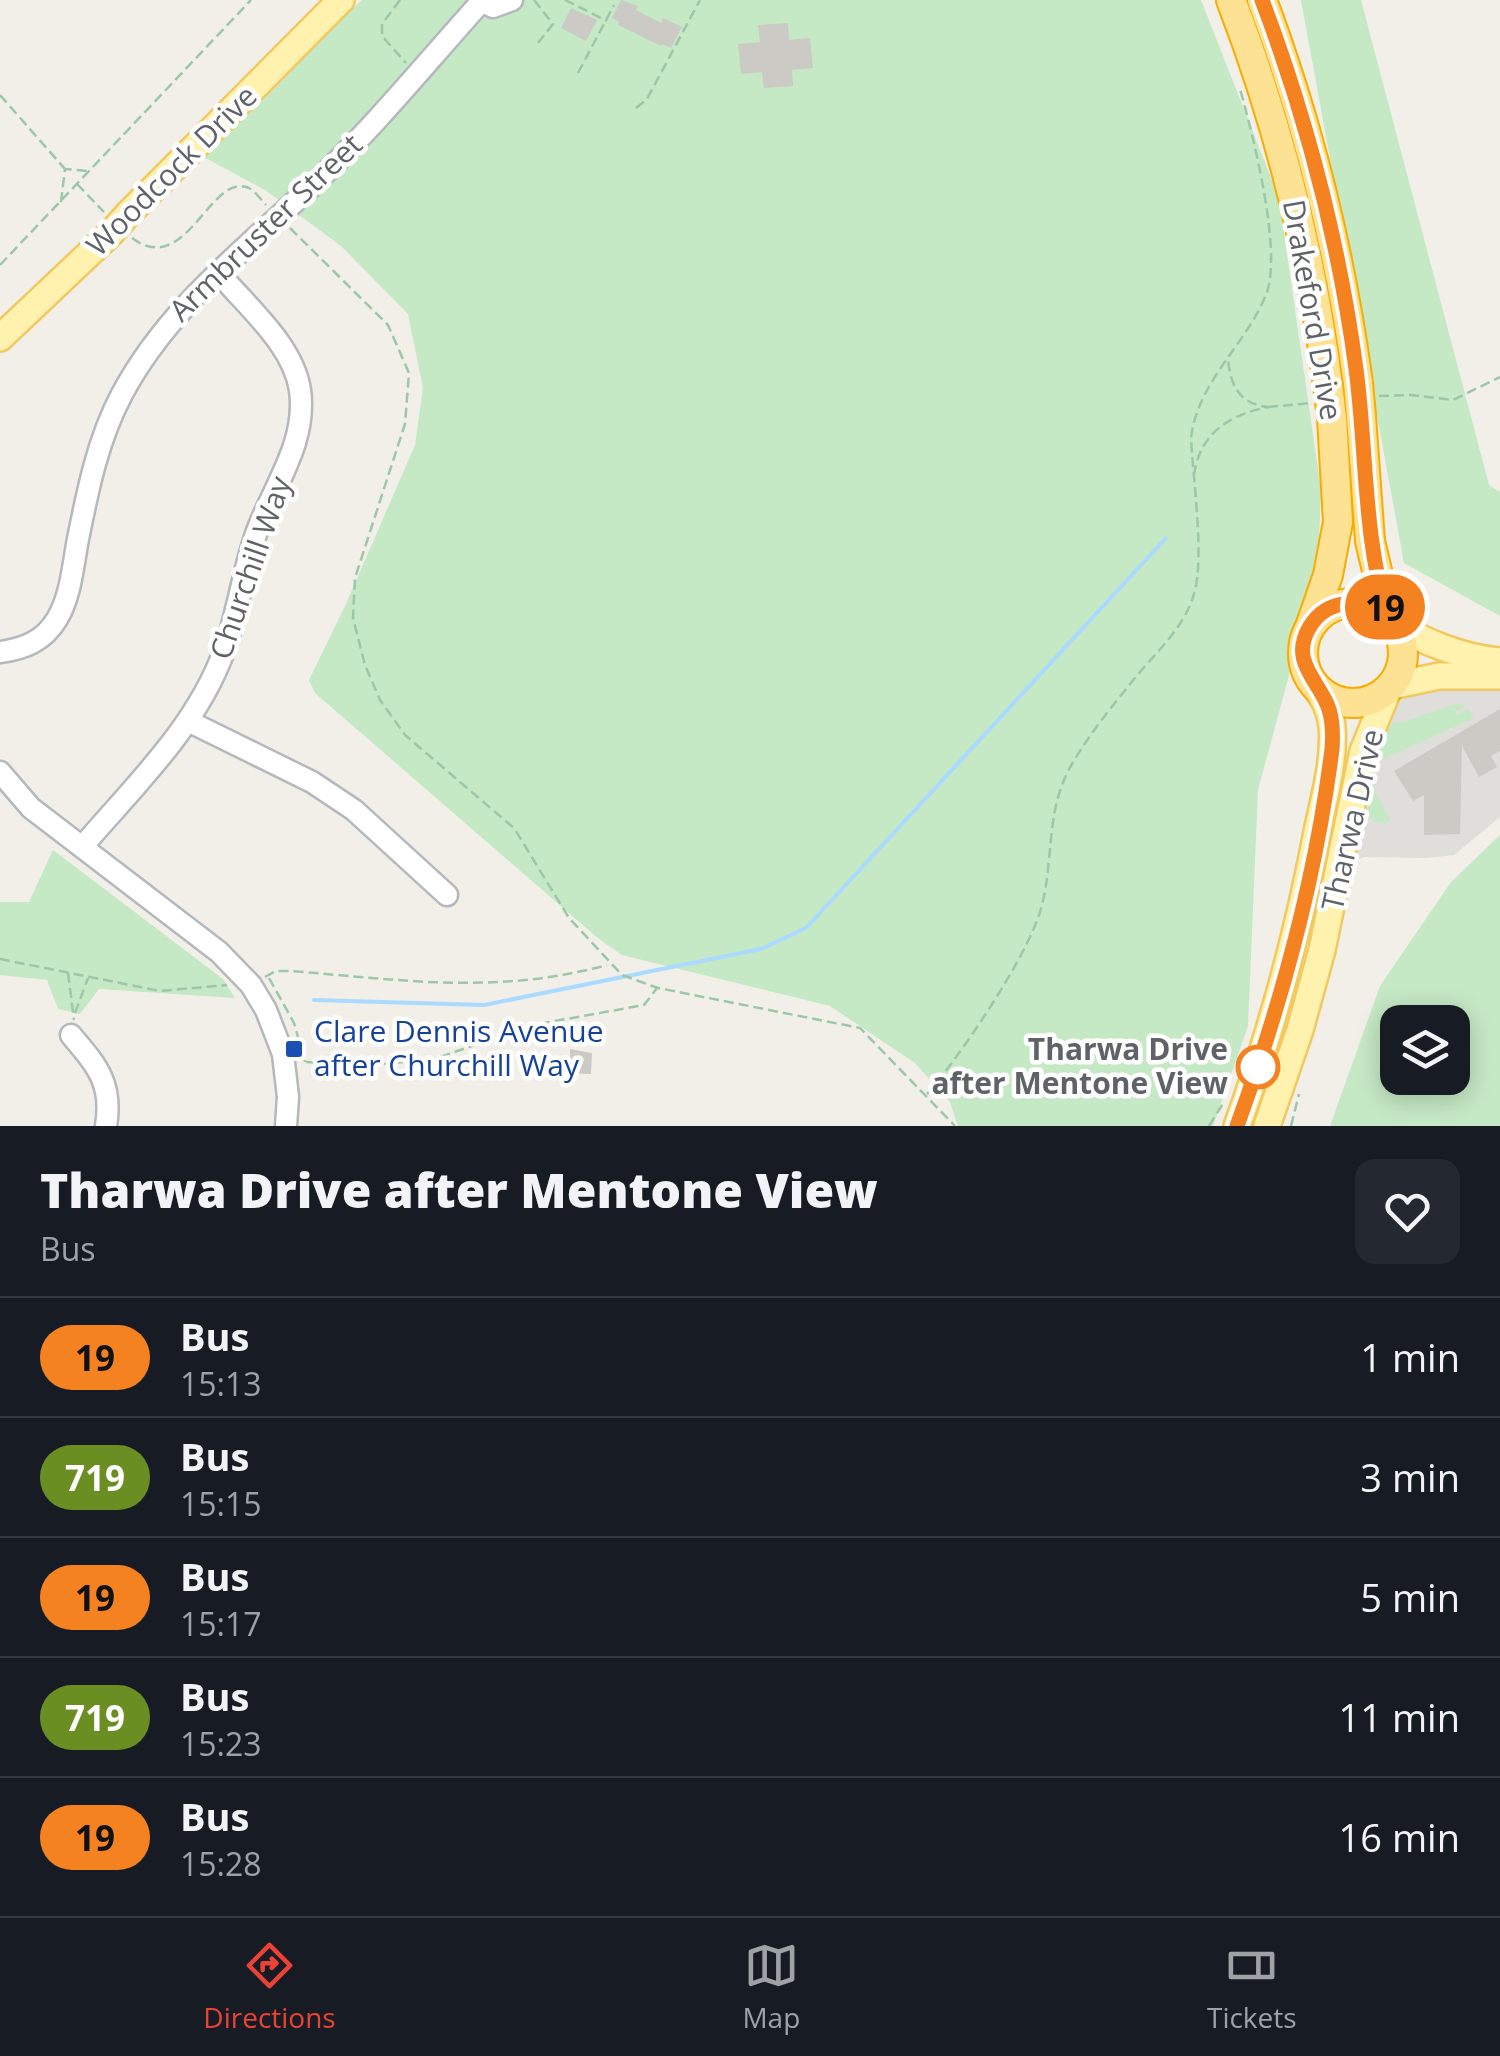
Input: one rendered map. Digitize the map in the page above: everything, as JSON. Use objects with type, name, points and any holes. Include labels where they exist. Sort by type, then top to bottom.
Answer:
[{"type":"highway","name":"Drakeford Drive","points":[[1231,0],[1274,122],[1315,294],[1338,522],[1328,574],[1310,626]]},
{"type":"highway","name":"Drakeford Drive","points":[[1262,0],[1299,106],[1333,235],[1364,399],[1370,542],[1390,620]]},
{"type":"highway","points":[[1347,603],[1376,608],[1390,620],[1400,637],[1400,671],[1390,687],[1375,698],[1359,703],[1327,696],[1314,685],[1302,656],[1310,626],[1320,614],[1347,603]]},
{"type":"main road","name":"Woodcock Drive","points":[[0,338],[341,0]]},
{"type":"main road","points":[[1390,620],[1438,645],[1500,661]]},
{"type":"main road","points":[[1390,687],[1438,676],[1500,676]]},
{"type":"main road","name":"Tharwa Drive","points":[[1236,1126],[1286,972],[1324,796],[1332,722],[1327,703],[1314,685]]},
{"type":"main road","name":"Tharwa Drive","points":[[1267,1126],[1322,950],[1363,752],[1390,687]]},
{"type":"street","points":[[480,1],[500,7],[512,0]]},
{"type":"street","name":"Armbruster Street","points":[[0,652],[26,647],[42,638],[59,615],[89,481],[120,398],[165,326],[275,213],[353,145],[480,1]]},
{"type":"street","name":"Churchill Way","points":[[82,847],[188,721],[225,650],[256,534],[295,446],[301,412],[300,389],[288,357],[218,272]]},
{"type":"street","points":[[188,721],[312,782],[354,810],[447,895]]},
{"type":"street","points":[[0,772],[30,808],[219,952],[234,980],[266,1010],[282,1048],[288,1097],[286,1126]]},
{"type":"street","points":[[73,1026],[102,1072],[107,1092],[106,1126]]},
{"type":"path","points":[[0,265],[250,0]]},
{"type":"path","points":[[400,0],[382,24],[382,36],[411,68]]},
{"type":"path","points":[[534,0],[553,24],[538,43]]},
{"type":"path","points":[[565,0],[608,21]]},
{"type":"path","points":[[636,108],[646,99],[700,0]]},
{"type":"path","points":[[578,74],[614,5]]},
{"type":"path","points":[[926,1095],[978,1022],[1032,931],[1044,896],[1054,809],[1070,766],[1136,676],[1176,630],[1192,601],[1198,566],[1193,418],[1201,398],[1266,295],[1272,259],[1260,176],[1237,79]]},
{"type":"path","points":[[0,96],[65,170],[88,172]]},
{"type":"path","points":[[61,202],[65,170]]},
{"type":"path","points":[[77,184],[148,247],[174,243],[222,195],[236,187],[250,188],[388,325],[410,373],[406,424],[355,578],[353,618],[365,665],[380,700],[405,735],[514,828],[569,918],[609,964],[622,975],[658,988],[860,1028],[955,1126]]},
{"type":"path","points":[[1228,356],[1229,376],[1236,392],[1252,404],[1268,408]]},
{"type":"path","points":[[1364,399],[1411,396],[1453,400],[1500,378]]},
{"type":"path","points":[[1193,482],[1199,452],[1213,432],[1236,416],[1268,408],[1327,402]]},
{"type":"path","points":[[0,959],[160,991],[234,980],[253,970],[260,980],[276,971],[291,970],[436,984],[499,984],[609,964]]},
{"type":"path","points":[[68,972],[73,1026]]},
{"type":"path","points":[[73,1026],[89,977]]},
{"type":"path","points":[[306,1062],[376,1065],[436,1058],[533,1025],[644,1005],[658,988]]},
{"type":"path","points":[[1209,1126],[1229,1088]]},
{"type":"path","points":[[1291,1126],[1299,1091]]},
{"type":"shaded area","points":[[1500,677],[1500,817],[1454,855],[1364,857],[1353,863],[1370,762],[1400,692]]},
{"type":"green space","points":[[362,0],[1201,0],[1279,198],[1321,490],[1318,568],[1258,790],[1248,1026],[1213,1126],[958,1126],[950,1102],[915,1063],[830,1006],[622,955],[315,693],[309,680],[415,445],[423,388],[408,314],[341,246],[265,190],[200,155]]},
{"type":"green space","points":[[1301,0],[1361,0],[1489,485],[1500,492],[1500,616],[1404,563]]},
{"type":"green space","points":[[1459,703],[1464,706],[1455,712],[1457,715],[1468,709],[1474,718],[1377,762],[1375,790],[1390,820],[1385,824],[1374,822],[1367,812],[1373,778],[1370,762],[1382,725]]},
{"type":"green space","points":[[1500,835],[1500,1126],[1330,1126],[1380,986],[1451,882]]},
{"type":"green space","points":[[53,850],[223,979],[235,998],[99,989],[80,1014],[58,1009],[47,980],[0,975],[0,902],[29,902]]},
{"type":"building","points":[[621,0],[638,6],[636,10],[661,23],[663,18],[682,27],[671,48],[618,25],[612,18]]},
{"type":"building","points":[[571,8],[597,20],[586,41],[561,28]]},
{"type":"building","points":[[788,23],[789,40],[810,38],[813,68],[792,70],[793,86],[764,88],[762,72],[741,74],[738,44],[760,42],[758,25]]},
{"type":"building","points":[[1500,709],[1500,751],[1491,756],[1497,767],[1479,777],[1462,746],[1460,834],[1424,835],[1424,795],[1413,801],[1394,771]]},
{"type":"building","points":[[570,1049],[592,1053],[591,1074],[552,1073],[552,1056],[570,1057]]},
{"type":"waterway","points":[[314,1000],[484,1005],[761,949],[806,928],[1166,538]]},
{"type":"bus line","name":"19","points":[[1237,1126],[1259,1064],[1306,895],[1332,743],[1327,703],[1306,672],[1304,640],[1320,614],[1347,603],[1376,608],[1388,617],[1370,542],[1358,383],[1333,235],[1312,148],[1262,0]]},
{"type":"place","name":"Clare Dennis Avenue after Churchill Way","points":[[294,1049]]},
{"type":"place","name":"Tharwa Drive after Mentone View","points":[[1258,1067]]}]
